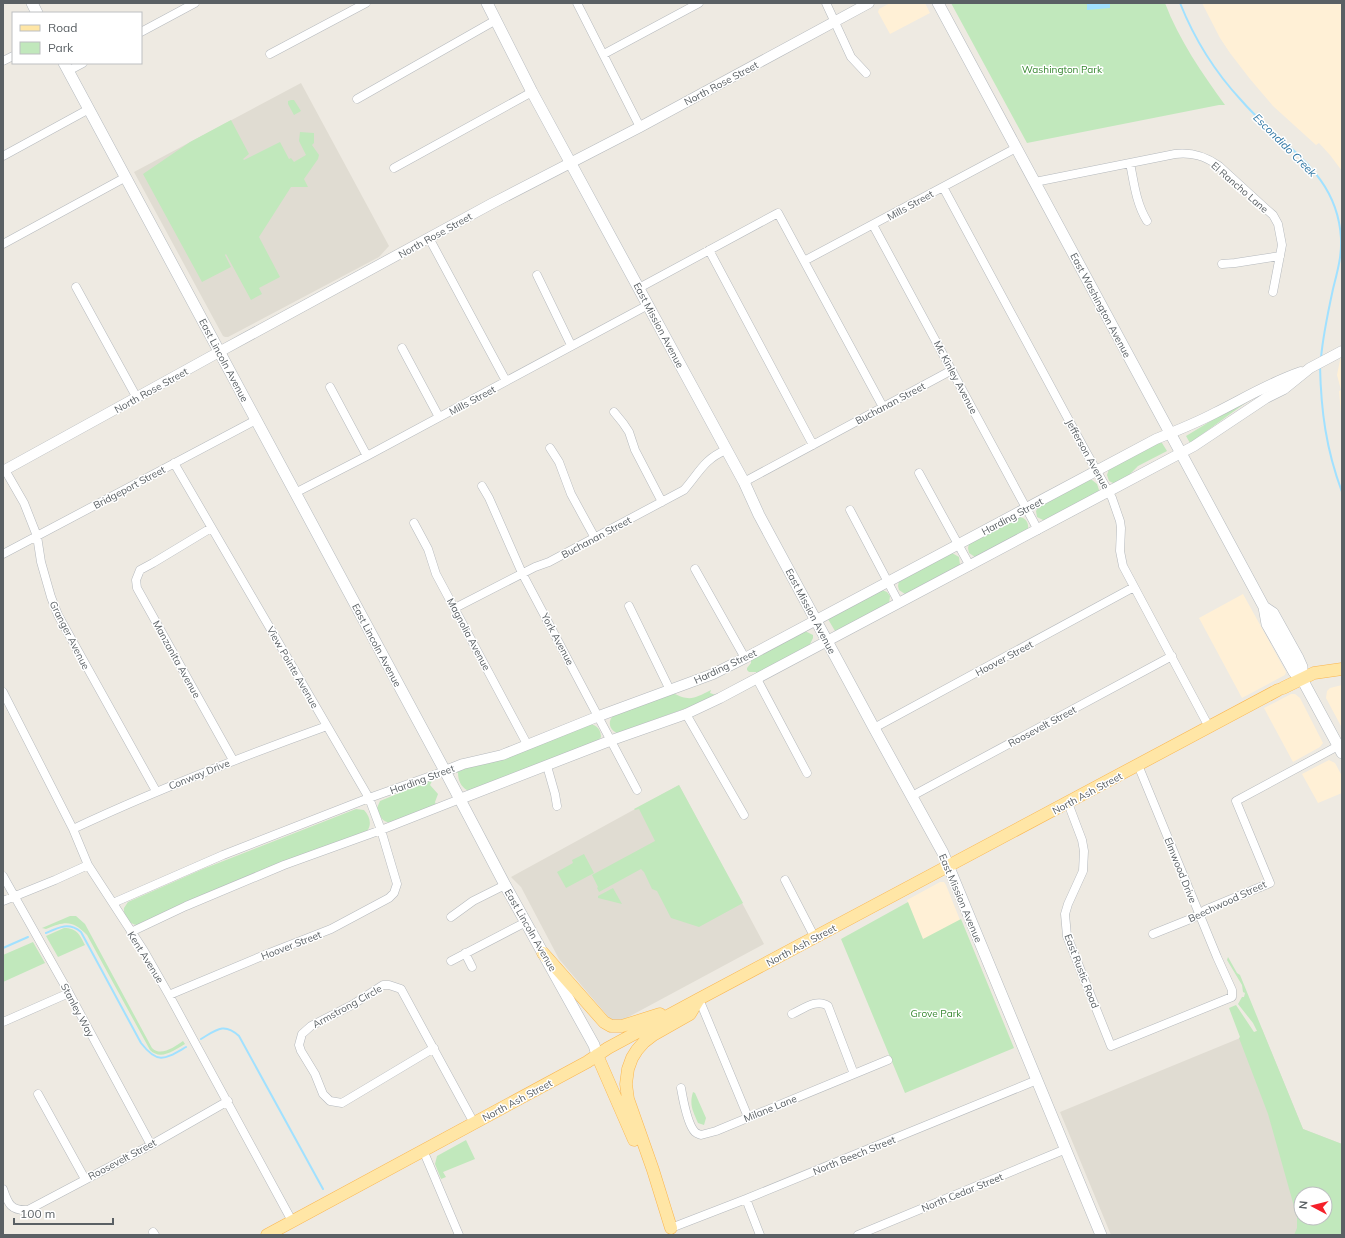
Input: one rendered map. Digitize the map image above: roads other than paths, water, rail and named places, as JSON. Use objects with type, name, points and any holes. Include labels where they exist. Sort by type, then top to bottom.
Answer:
[{"type":"main road","points":[[32,3],[36,12]]},
{"type":"main road","name":"East Mission Avenue","points":[[487,3],[532,92],[744,482],[759,515],[949,866],[1101,1235]]},
{"type":"main road","name":"East Washington Avenue","points":[[938,3],[1264,607],[1267,624],[1294,672],[1302,679],[1340,750]]},
{"type":"main road","name":"East Lincoln Avenue","points":[[66,67],[505,885],[557,976],[594,1045],[673,1231]]},
{"type":"main road","name":"North Ash Street","points":[[267,1235],[474,1123],[608,1048],[1280,689],[1314,673],[1342,669]]},
{"type":"main road","points":[[543,953],[604,1022],[611,1026],[622,1026],[686,1006]]},
{"type":"main road","points":[[673,1231],[628,1099],[626,1084],[628,1069],[632,1058],[641,1046],[653,1034],[690,1014],[699,999]]},
{"type":"street","points":[[142,31],[195,3]]},
{"type":"street","points":[[270,54],[366,3]]},
{"type":"street","points":[[577,3],[640,127]]},
{"type":"street","points":[[604,54],[699,3]]},
{"type":"street","points":[[826,3],[851,57],[866,73]]},
{"type":"street","name":"North Rose Street","points":[[4,471],[429,238],[640,127],[869,3]]},
{"type":"street","points":[[356,99],[496,20]]},
{"type":"street","points":[[3,61],[12,56]]},
{"type":"street","points":[[66,67],[79,64]]},
{"type":"street","points":[[394,168],[532,92]]},
{"type":"street","points":[[3,156],[89,109]]},
{"type":"street","name":"Mills Street","points":[[804,261],[1016,148]]},
{"type":"street","name":"El Rancho Lane","points":[[1035,182],[1182,153],[1196,154],[1211,160],[1273,215],[1278,224],[1282,245],[1274,292]]},
{"type":"street","points":[[1130,163],[1137,200],[1141,211],[1147,220]]},
{"type":"street","points":[[3,244],[126,178]]},
{"type":"street","name":"Jefferson Avenue","points":[[943,186],[1112,498],[1120,521],[1122,566],[1172,656],[1209,727]]},
{"type":"street","points":[[638,288],[778,213],[883,407]]},
{"type":"street","name":"Mc Kinley Avenue","points":[[874,225],[1038,530]]},
{"type":"street","points":[[429,238],[506,381]]},
{"type":"street","points":[[709,250],[813,445]]},
{"type":"street","points":[[1222,264],[1234,264],[1280,256]]},
{"type":"street","points":[[537,275],[572,345]]},
{"type":"street","points":[[76,287],[137,398]]},
{"type":"street","name":"Mills Street","points":[[295,493],[648,305]]},
{"type":"street","points":[[402,348],[439,417]]},
{"type":"street","name":"Harding Street","points":[[113,903],[223,855],[369,798],[462,764],[502,755],[599,716],[713,674],[1156,439],[1171,434],[1216,413],[1276,381],[1310,368],[1339,353]]},
{"type":"street","name":"Harding Street","points":[[131,932],[186,906],[284,865],[381,830],[612,740],[686,714],[720,698],[757,680],[827,641],[1194,446],[1266,398],[1284,389],[1310,368]]},
{"type":"street","name":"Buchanan Street","points":[[744,482],[952,370]]},
{"type":"street","points":[[330,387],[367,456]]},
{"type":"street","points":[[614,412],[629,432],[635,450],[662,502]]},
{"type":"street","name":"Bridgeport Street","points":[[3,554],[256,420]]},
{"type":"street","points":[[550,448],[559,462],[571,494],[595,538]]},
{"type":"street","name":"Buchanan Street","points":[[455,608],[522,573],[549,562],[684,490],[708,460],[716,454],[726,450]]},
{"type":"street","name":"View Pointe Avenue","points":[[174,463],[369,798],[396,878]]},
{"type":"street","name":"Granger Avenue","points":[[4,471],[24,503],[37,536],[41,562],[58,615],[156,792]]},
{"type":"street","points":[[919,472],[970,566]]},
{"type":"street","name":"York Avenue","points":[[482,486],[489,498],[522,573],[612,740],[637,790]]},
{"type":"street","points":[[850,510],[900,603]]},
{"type":"street","name":"Magnolia Avenue","points":[[414,524],[428,549],[436,574],[527,744]]},
{"type":"street","name":"Manzanita Avenue","points":[[211,528],[140,570],[136,580],[137,588],[233,760]]},
{"type":"street","points":[[695,569],[745,658]]},
{"type":"street","name":"Hoover Street","points":[[874,728],[1134,587]]},
{"type":"street","points":[[628,606],[670,690]]},
{"type":"street","name":"Roosevelt Street","points":[[912,796],[1172,656]]},
{"type":"street","points":[[757,680],[807,773]]},
{"type":"street","name":"Kent Avenue","points":[[3,692],[73,829],[88,865],[144,951],[292,1221]]},
{"type":"street","points":[[686,714],[744,815]]},
{"type":"street","name":"Conway Drive","points":[[73,829],[126,804],[233,760],[327,726]]},
{"type":"street","name":"Beechwood Street","points":[[1153,934],[1193,918],[1205,910],[1270,883],[1236,801],[1340,750]]},
{"type":"street","name":"Elmwood Drive","points":[[1138,765],[1232,990],[1232,997]]},
{"type":"street","points":[[547,766],[557,806]]},
{"type":"street","name":"East Rustic Road","points":[[1068,803],[1082,840],[1084,851],[1083,871],[1065,914],[1067,936],[1111,1046],[1232,997]]},
{"type":"street","points":[[3,901],[56,880],[88,865]]},
{"type":"street","name":"Stanley Way","points":[[3,876],[69,993],[151,1145]]},
{"type":"street","name":"Hoover Street","points":[[169,995],[331,929],[388,898],[394,893],[396,878]]},
{"type":"street","points":[[785,880],[815,938]]},
{"type":"street","points":[[451,917],[473,901],[505,885]]},
{"type":"street","points":[[451,961],[526,922]]},
{"type":"street","points":[[465,953],[472,967]]},
{"type":"street","name":"Armstrong Circle","points":[[434,1048],[342,1103],[330,1101],[323,1094],[315,1074],[299,1046],[302,1034],[310,1026],[352,1005],[383,985],[389,985],[400,989],[434,1048],[474,1123]]},
{"type":"street","points":[[3,1022],[69,993]]},
{"type":"street","points":[[699,999],[748,1117]]},
{"type":"street","points":[[792,1014],[817,1002],[824,1003],[828,1006],[854,1074]]},
{"type":"street","name":"Milane Lane","points":[[681,1088],[684,1107],[692,1127],[695,1132],[701,1135],[888,1060]]},
{"type":"street","name":"North Beech Street","points":[[673,1231],[746,1199],[1037,1080]]},
{"type":"street","points":[[38,1094],[85,1179]]},
{"type":"street","name":"Roosevelt Street","points":[[3,1188],[8,1203],[14,1208],[28,1210],[151,1145],[228,1102]]},
{"type":"street","name":"North Cedar Street","points":[[858,1235],[1066,1149]]},
{"type":"street","points":[[423,1150],[459,1235]]},
{"type":"street","points":[[746,1199],[760,1235]]},
{"type":"water","points":[[1087,3],[1110,3],[1110,8],[1087,10]]},
{"type":"waterway","name":"Escondido Creek","points":[[1180,3],[1199,42],[1222,78],[1257,117],[1289,146],[1318,177],[1329,194],[1337,214],[1341,238],[1341,251],[1326,324],[1321,358]]},
{"type":"waterway","name":"Escondido Creek","points":[[1320,366],[1325,430],[1342,492]]},
{"type":"waterway","points":[[46,933],[64,926],[72,927],[81,932],[141,1043],[152,1055],[162,1058],[167,1057],[186,1047]]},
{"type":"waterway","points":[[3,948],[28,937]]},
{"type":"waterway","points":[[201,1039],[216,1030],[224,1028],[229,1029],[239,1036],[323,1189]]},
{"type":"park label","name":"Washington Park","points":[[1062,69]]},
{"type":"park label","name":"Grove Park","points":[[936,1013]]}]
